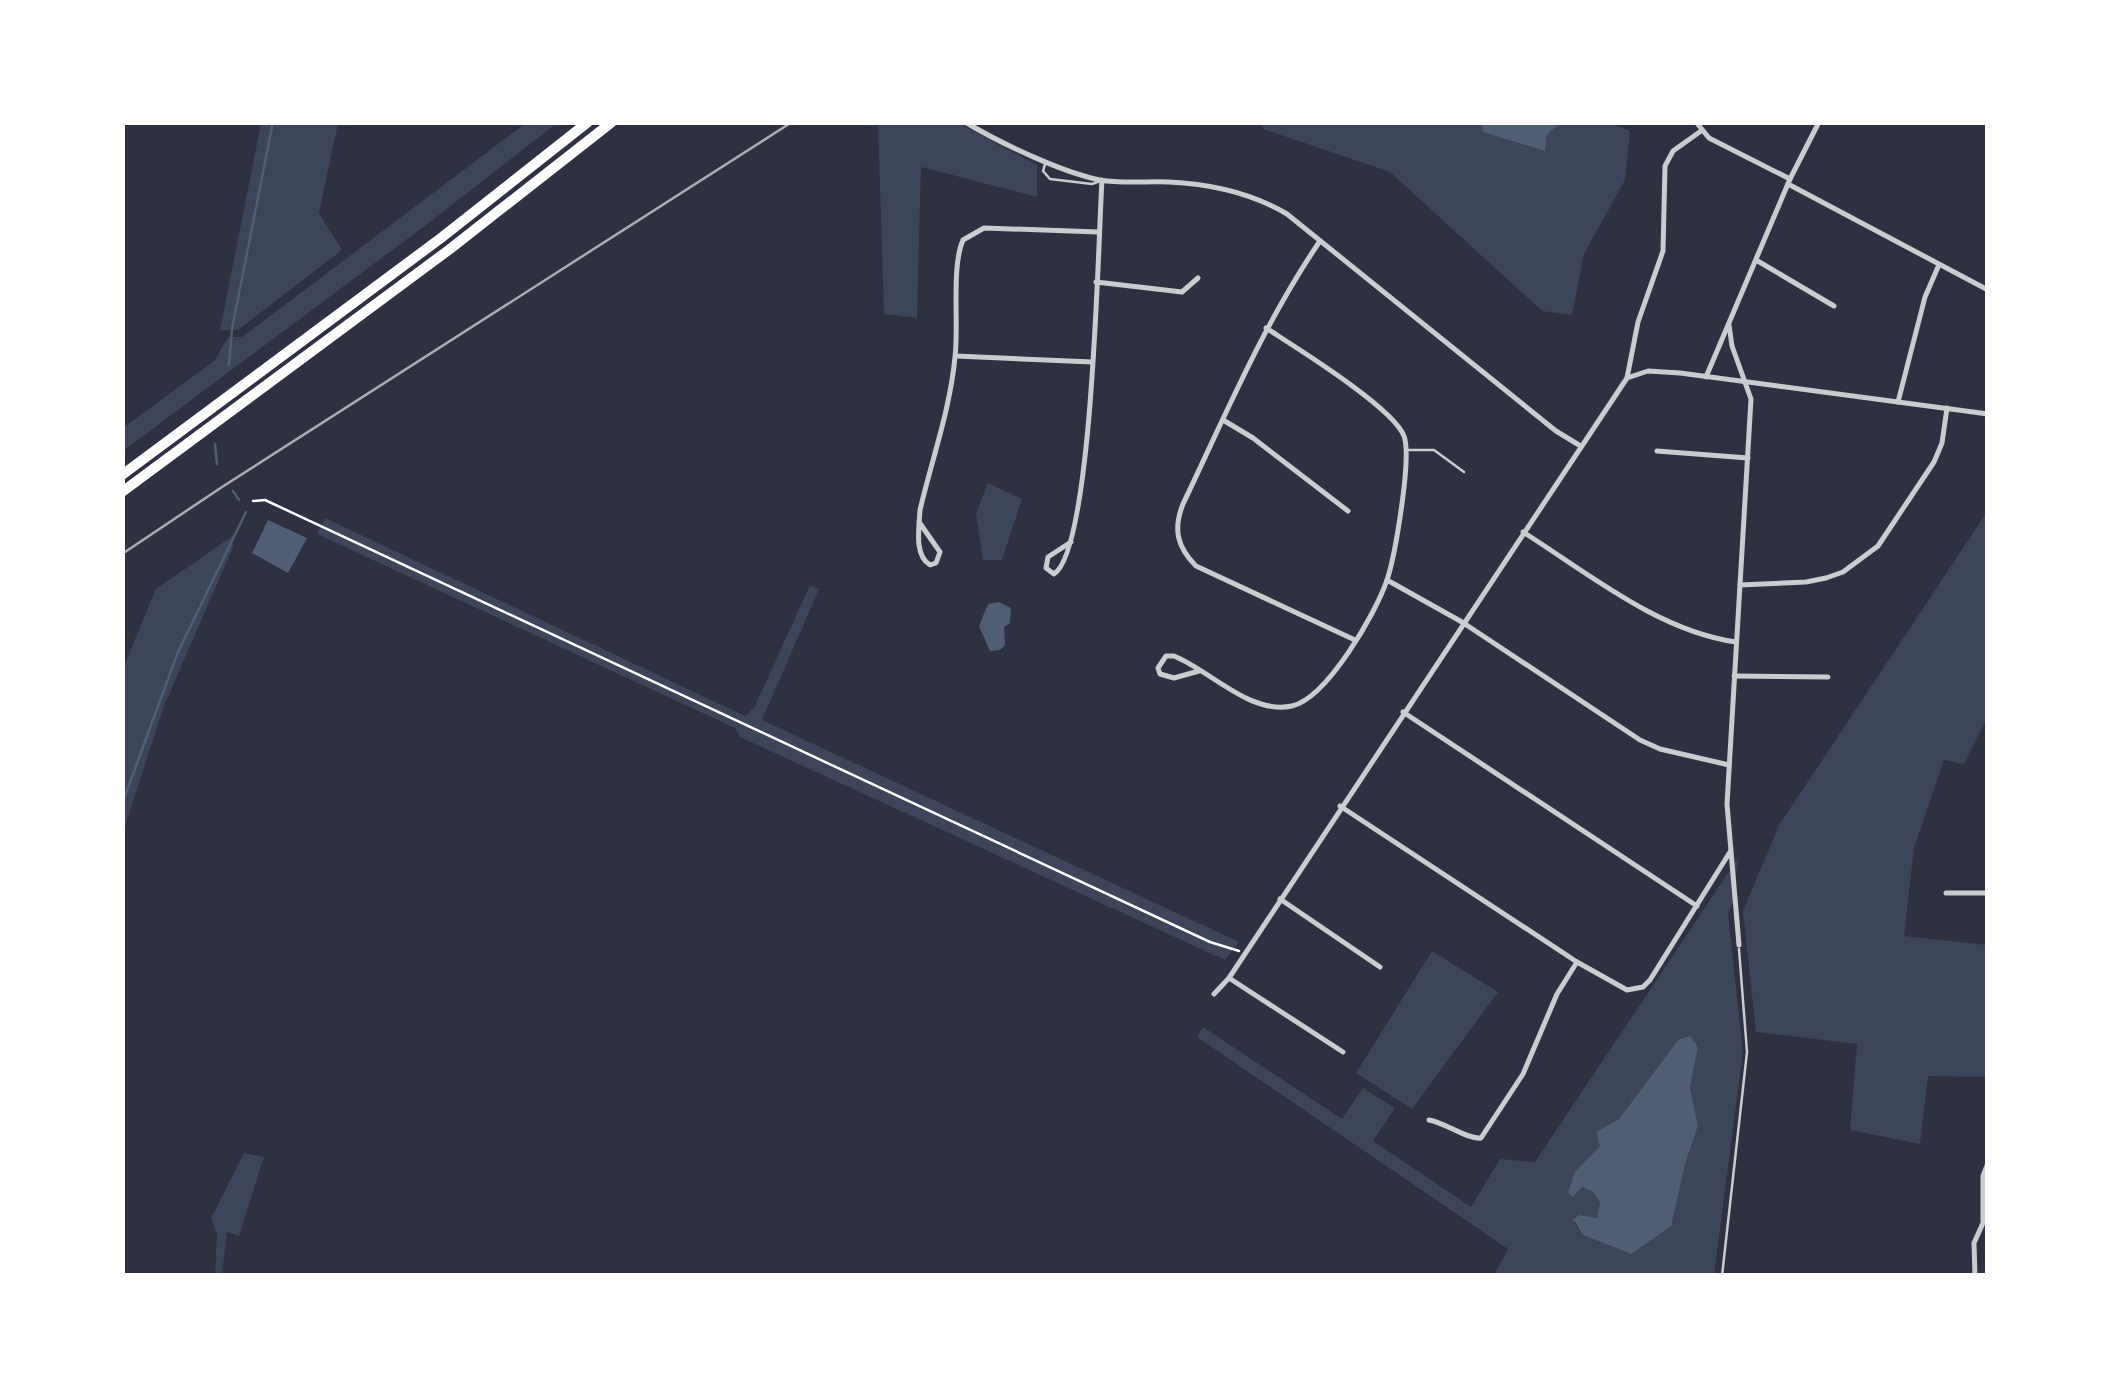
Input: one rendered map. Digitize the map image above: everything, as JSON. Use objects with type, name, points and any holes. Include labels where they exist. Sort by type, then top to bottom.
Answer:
[{"type":"highway","points":[[122,474],[442,238],[588,122]]},
{"type":"highway","points":[[122,492],[450,249],[612,122]]},
{"type":"street","points":[[965,122],[1046,160],[1102,180],[1228,189],[1267,202],[1556,431],[1579,445]]},
{"type":"street","points":[[1696,122],[1700,131],[1938,267],[1988,290]]},
{"type":"street","points":[[1706,376],[1789,182],[1819,122]]},
{"type":"street","points":[[1214,994],[1229,978],[1627,378],[1638,322],[1663,251],[1668,158],[1700,131]]},
{"type":"street","points":[[1071,542],[1048,557],[1049,572],[1054,574],[1064,567],[1071,542],[1083,482],[1102,180]]},
{"type":"street","points":[[919,522],[940,552],[936,563],[924,562],[921,556],[919,522],[944,429],[956,356],[958,251],[972,232],[984,228],[1098,232]]},
{"type":"street","points":[[1320,241],[1266,328],[1178,518],[1176,532],[1187,557],[1196,566],[1355,640]]},
{"type":"street","points":[[1756,260],[1834,306]]},
{"type":"street","points":[[1898,402],[1924,297],[1938,267]]},
{"type":"street","points":[[1096,282],[1182,292],[1198,278]]},
{"type":"street","points":[[1729,325],[1732,346],[1751,398],[1727,813],[1739,945]]},
{"type":"street","points":[[1199,670],[1167,678],[1158,668],[1166,656],[1174,656],[1259,703],[1290,706],[1306,702],[1355,640],[1387,580],[1405,438],[1391,419],[1332,372],[1266,328]]},
{"type":"street","points":[[956,356],[1092,362]]},
{"type":"street","points":[[1627,378],[1648,371],[1706,376],[1988,414]]},
{"type":"street","points":[[1740,585],[1826,578],[1843,572],[1878,546],[1934,462],[1942,443],[1946,408]]},
{"type":"street","points":[[1223,420],[1253,438],[1348,511]]},
{"type":"street","points":[[1657,450],[1748,458]]},
{"type":"street","points":[[1522,532],[1643,608],[1688,630],[1736,642]]},
{"type":"street","points":[[1387,580],[1462,622],[1640,740],[1729,765]]},
{"type":"street","points":[[1734,676],[1828,677]]},
{"type":"street","points":[[1403,712],[1697,906]]},
{"type":"street","points":[[1340,806],[1617,987],[1635,990],[1642,987],[1732,850]]},
{"type":"street","points":[[1946,893],[1988,892]]},
{"type":"street","points":[[1280,898],[1380,967]]},
{"type":"street","points":[[1429,1120],[1448,1124],[1472,1139],[1481,1138],[1523,1074],[1552,1004],[1577,962]]},
{"type":"street","points":[[1229,978],[1344,1052]]},
{"type":"street","points":[[1975,1276],[1974,1243],[1983,1223],[1983,1176],[1988,1163]]},
{"type":"lane","points":[[1046,160],[1045,176],[1054,181],[1092,184],[1102,180]]},
{"type":"lane","points":[[1406,450],[1434,450],[1464,472]]},
{"type":"lane","points":[[1722,1276],[1747,1052],[1739,945]]},
{"type":"path","points":[[253,501],[265,500],[1210,942],[1245,954]]},
{"type":"shaded area","points":[[1263,122],[1607,122],[1630,131],[1625,180],[1584,254],[1572,315],[1542,311],[1390,172],[1263,129]]},
{"type":"shaded area","points":[[1525,122],[1528,126],[1559,123],[1546,136],[1545,151],[1483,132],[1483,123]]},
{"type":"shaded area","points":[[261,123],[338,123],[319,213],[342,250],[238,330],[220,330]]},
{"type":"shaded area","points":[[526,123],[557,123],[123,451],[123,428],[215,360],[228,337],[242,337]]},
{"type":"shaded area","points":[[878,123],[958,123],[1037,165],[1037,197],[921,167],[917,318],[884,314]]},
{"type":"shaded area","points":[[988,483],[1022,499],[1002,560],[983,560],[976,513]]},
{"type":"shaded area","points":[[1987,512],[1987,718],[1964,764],[1944,760],[1914,848],[1904,936],[1987,945],[1987,1077],[1928,1076],[1920,1144],[1850,1130],[1857,1044],[1756,1032],[1743,911],[1779,825]]},
{"type":"shaded area","points":[[325,518],[745,716],[754,708],[810,585],[819,589],[762,720],[1239,942],[1225,960],[740,737],[735,728],[317,534]]},
{"type":"shaded area","points":[[268,520],[307,538],[288,573],[252,553]]},
{"type":"shaded area","points":[[234,535],[233,547],[164,706],[123,832],[123,668],[156,589]]},
{"type":"shaded area","points":[[999,602],[1011,608],[1010,623],[1004,627],[1005,645],[990,651],[979,626],[988,604]]},
{"type":"shaded area","points":[[1738,858],[1728,914],[1743,1052],[1714,1275],[1494,1275],[1508,1249],[1197,1037],[1203,1027],[1342,1119],[1363,1088],[1395,1108],[1373,1141],[1471,1207],[1500,1159],[1535,1162]],"holes":[[[1678,1040],[1698,1047],[1690,1087],[1698,1126],[1685,1164],[1631,1254],[1583,1235],[1574,1223],[1575,1216],[1598,1218],[1600,1202],[1593,1192],[1581,1187],[1573,1196],[1575,1172],[1600,1146],[1596,1132],[1619,1119]]]},
{"type":"shaded area","points":[[1432,951],[1498,992],[1412,1109],[1356,1073]]},
{"type":"shaded area","points":[[1690,1036],[1698,1047],[1690,1087],[1698,1126],[1671,1226],[1631,1254],[1583,1235],[1573,1219],[1579,1215],[1597,1218],[1600,1202],[1593,1192],[1582,1187],[1573,1197],[1568,1192],[1575,1172],[1600,1146],[1596,1132],[1619,1119],[1678,1040]]},
{"type":"shaded area","points":[[244,1153],[264,1157],[239,1236],[227,1232],[222,1275],[215,1275],[217,1235],[211,1218]]},
{"type":"waterway","points":[[229,365],[232,329],[273,122]]},
{"type":"waterway","points":[[215,444],[217,464]]},
{"type":"waterway","points":[[233,491],[239,500]]},
{"type":"waterway","points":[[122,804],[178,652],[246,512]]},
{"type":"railway","points":[[122,554],[792,122]]}]
